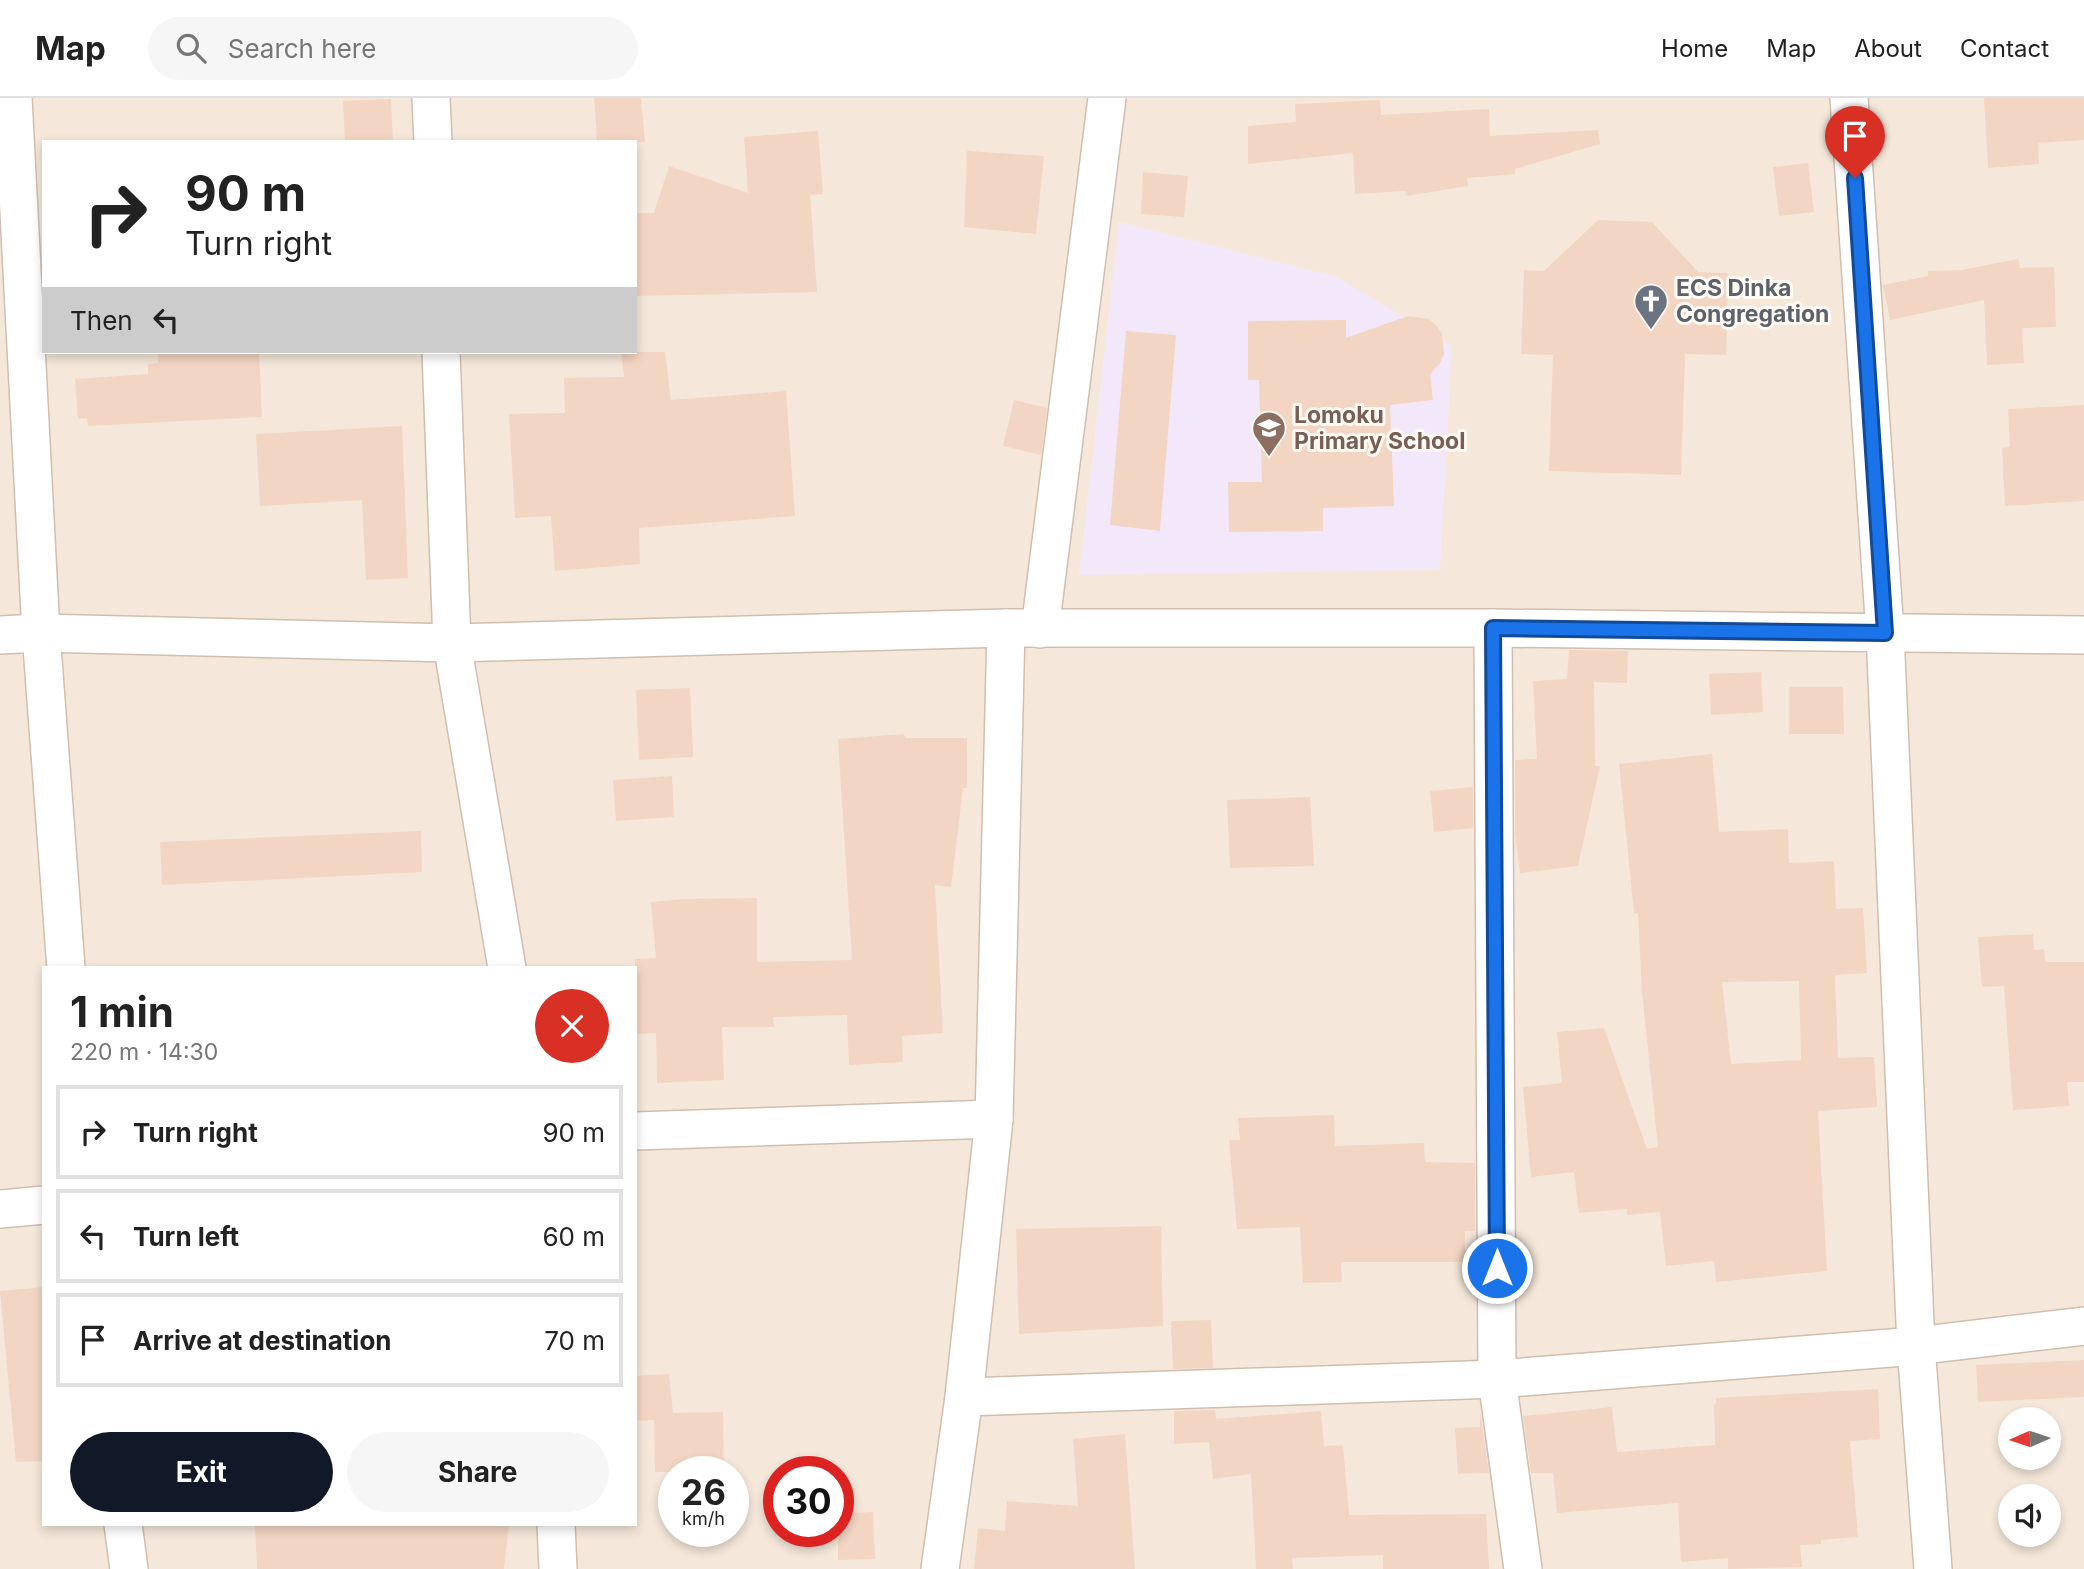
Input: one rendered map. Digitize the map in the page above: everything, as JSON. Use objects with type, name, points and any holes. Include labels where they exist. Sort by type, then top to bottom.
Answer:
[{"type":"street","points":[[13,98],[41,633],[66,966]]},
{"type":"street","points":[[431,98],[433,140]]},
{"type":"street","points":[[940,1569],[964,1397],[994,1119],[1023,628],[1107,98]]},
{"type":"street","points":[[1849,98],[1885,633],[1916,1346],[1933,1569]]},
{"type":"street","points":[[441,354],[452,643],[507,966]]},
{"type":"street","points":[[0,635],[41,633],[452,643],[1023,628],[1493,628],[2084,635]]},
{"type":"street","points":[[1493,628],[1497,1379],[1523,1569]]},
{"type":"street","points":[[637,1131],[994,1119]]},
{"type":"street","points":[[0,1209],[42,1205]]},
{"type":"street","points":[[964,1397],[1497,1379],[1916,1346],[2084,1326]]},
{"type":"street","points":[[124,1526],[129,1569]]},
{"type":"street","points":[[556,1526],[558,1569]]},
{"type":"shaded area","points":[[0,98],[2084,98],[2084,1569],[0,1569]]},
{"type":"shaded area","name":"Lomoku Primary School","points":[[1119,222],[1337,277],[1452,346],[1440,570],[1079,575]]},
{"type":"building","points":[[594,98],[641,98],[645,142],[597,140]]},
{"type":"building","points":[[1984,98],[2084,98],[2084,140],[2038,143],[2039,164],[1988,168]]},
{"type":"building","points":[[391,99],[393,140],[345,140],[343,101]]},
{"type":"building","points":[[1380,100],[1381,115],[1489,109],[1490,136],[1598,130],[1600,144],[1515,169],[1515,174],[1467,178],[1468,186],[1406,196],[1405,191],[1355,194],[1353,153],[1248,164],[1248,126],[1296,122],[1295,104]]},
{"type":"building","points":[[818,131],[823,194],[810,195],[817,292],[637,296],[637,213],[654,213],[669,166],[748,193],[744,137]]},
{"type":"building","points":[[967,151],[1044,156],[1036,234],[964,227]]},
{"type":"building","points":[[1808,163],[1814,212],[1779,216],[1773,167]]},
{"type":"building","points":[[1143,172],[1188,176],[1184,217],[1141,214]]},
{"type":"building","points":[[1598,220],[1652,222],[1698,272],[1728,273],[1726,355],[1685,354],[1681,475],[1549,471],[1553,355],[1521,354],[1524,270],[1544,271]]},
{"type":"building","points":[[2018,259],[2020,268],[2054,267],[2056,327],[2022,328],[2024,363],[1987,365],[1984,300],[1890,320],[1883,285],[1928,276],[1928,271],[1962,270]]},
{"type":"building","points":[[1408,316],[1429,319],[1437,326],[1442,334],[1444,354],[1430,374],[1433,400],[1390,405],[1394,506],[1323,508],[1323,531],[1229,532],[1228,482],[1262,482],[1259,380],[1248,380],[1248,321],[1346,320],[1346,338]]},
{"type":"building","points":[[1126,331],[1176,335],[1160,531],[1110,525]]},
{"type":"building","points":[[665,352],[671,400],[786,391],[795,516],[639,528],[640,564],[555,571],[551,516],[515,518],[509,414],[565,413],[564,378],[624,377],[621,354]]},
{"type":"building","points":[[158,354],[259,354],[262,417],[88,426],[87,418],[78,419],[75,379],[148,374],[148,364],[158,363]]},
{"type":"building","points":[[1014,400],[1047,408],[1041,455],[1003,446]]},
{"type":"building","points":[[2084,405],[2084,501],[2005,506],[2002,448],[2010,447],[2008,409]]},
{"type":"building","points":[[402,426],[408,578],[366,580],[362,500],[260,506],[256,434]]},
{"type":"building","points":[[1569,650],[1628,651],[1627,683],[1594,682],[1595,766],[1600,766],[1578,866],[1520,873],[1515,833],[1515,760],[1537,759],[1533,681],[1567,679]]},
{"type":"building","points":[[1761,672],[1763,712],[1711,715],[1709,674]]},
{"type":"building","points":[[1789,687],[1843,687],[1844,734],[1789,734]]},
{"type":"building","points":[[690,688],[693,757],[639,760],[636,690]]},
{"type":"building","points":[[904,734],[905,738],[967,738],[967,788],[963,788],[951,887],[935,885],[943,1033],[902,1036],[903,1062],[849,1065],[847,1015],[773,1017],[774,1027],[722,1027],[724,1080],[657,1083],[656,1033],[637,1034],[635,959],[656,958],[651,902],[757,898],[757,962],[852,960],[838,739]]},
{"type":"building","points":[[1712,754],[1719,832],[1788,829],[1789,863],[1834,861],[1836,909],[1863,908],[1867,973],[1835,975],[1838,1058],[1874,1057],[1877,1107],[1818,1111],[1827,1271],[1716,1282],[1714,1261],[1666,1266],[1660,1212],[1627,1215],[1627,1209],[1579,1213],[1574,1172],[1531,1177],[1523,1087],[1562,1083],[1557,1032],[1604,1028],[1647,1149],[1658,1147],[1642,992],[1638,913],[1634,914],[1619,764]],"holes":[[[1799,981],[1801,1060],[1731,1064],[1722,982]]]},
{"type":"building","points":[[672,776],[674,817],[616,821],[613,780]]},
{"type":"building","points":[[1473,787],[1473,828],[1434,832],[1430,791]]},
{"type":"building","points":[[1310,797],[1314,866],[1230,868],[1227,800]]},
{"type":"building","points":[[421,831],[422,872],[162,885],[160,842]]},
{"type":"building","points":[[2033,934],[2034,950],[2044,949],[2045,962],[2084,962],[2084,1082],[2067,1082],[2069,1106],[2013,1110],[2004,986],[1982,987],[1978,937]]},
{"type":"building","points":[[1334,1115],[1335,1146],[1424,1143],[1425,1162],[1475,1163],[1475,1231],[1465,1231],[1465,1262],[1341,1262],[1342,1282],[1303,1283],[1300,1227],[1237,1229],[1229,1140],[1240,1140],[1238,1118]]},
{"type":"building","points":[[1161,1226],[1163,1326],[1019,1334],[1016,1229]]},
{"type":"building","points":[[42,1287],[42,1461],[16,1462],[0,1291]]},
{"type":"building","points":[[1211,1320],[1213,1368],[1173,1369],[1171,1321]]},
{"type":"building","points":[[2084,1360],[2084,1397],[1978,1402],[1976,1365]]},
{"type":"building","points":[[669,1374],[673,1413],[723,1412],[724,1456],[658,1456],[658,1472],[655,1472],[654,1420],[637,1421],[637,1376]]},
{"type":"building","points":[[1878,1389],[1880,1439],[1850,1441],[1858,1537],[1800,1545],[1802,1567],[1728,1569],[1728,1558],[1681,1562],[1678,1503],[1557,1513],[1553,1473],[1531,1473],[1523,1416],[1612,1407],[1617,1452],[1715,1445],[1716,1398]]},
{"type":"building","points":[[1215,1410],[1216,1419],[1321,1411],[1324,1446],[1343,1445],[1349,1515],[1486,1514],[1489,1569],[1383,1569],[1383,1555],[1292,1558],[1293,1569],[1256,1569],[1251,1474],[1213,1479],[1209,1442],[1174,1444],[1174,1411]]},
{"type":"building","points":[[1480,1411],[1489,1473],[1458,1474],[1455,1428],[1480,1427]]},
{"type":"building","points":[[1125,1434],[1135,1569],[974,1569],[978,1528],[1005,1531],[1007,1501],[1078,1506],[1073,1439]]},
{"type":"building","points":[[873,1512],[875,1559],[838,1560],[838,1547],[854,1547],[854,1513]]},
{"type":"building","points":[[255,1526],[509,1526],[504,1569],[257,1569]]},
{"type":"place","name":"ECS Dinka Congregation","points":[[1651,331]]},
{"type":"place","name":"Lomoku Primary School","points":[[1269,458]]},
{"type":"route","points":[[1497,1268],[1493,628],[1885,633],[1855,178]]}]
